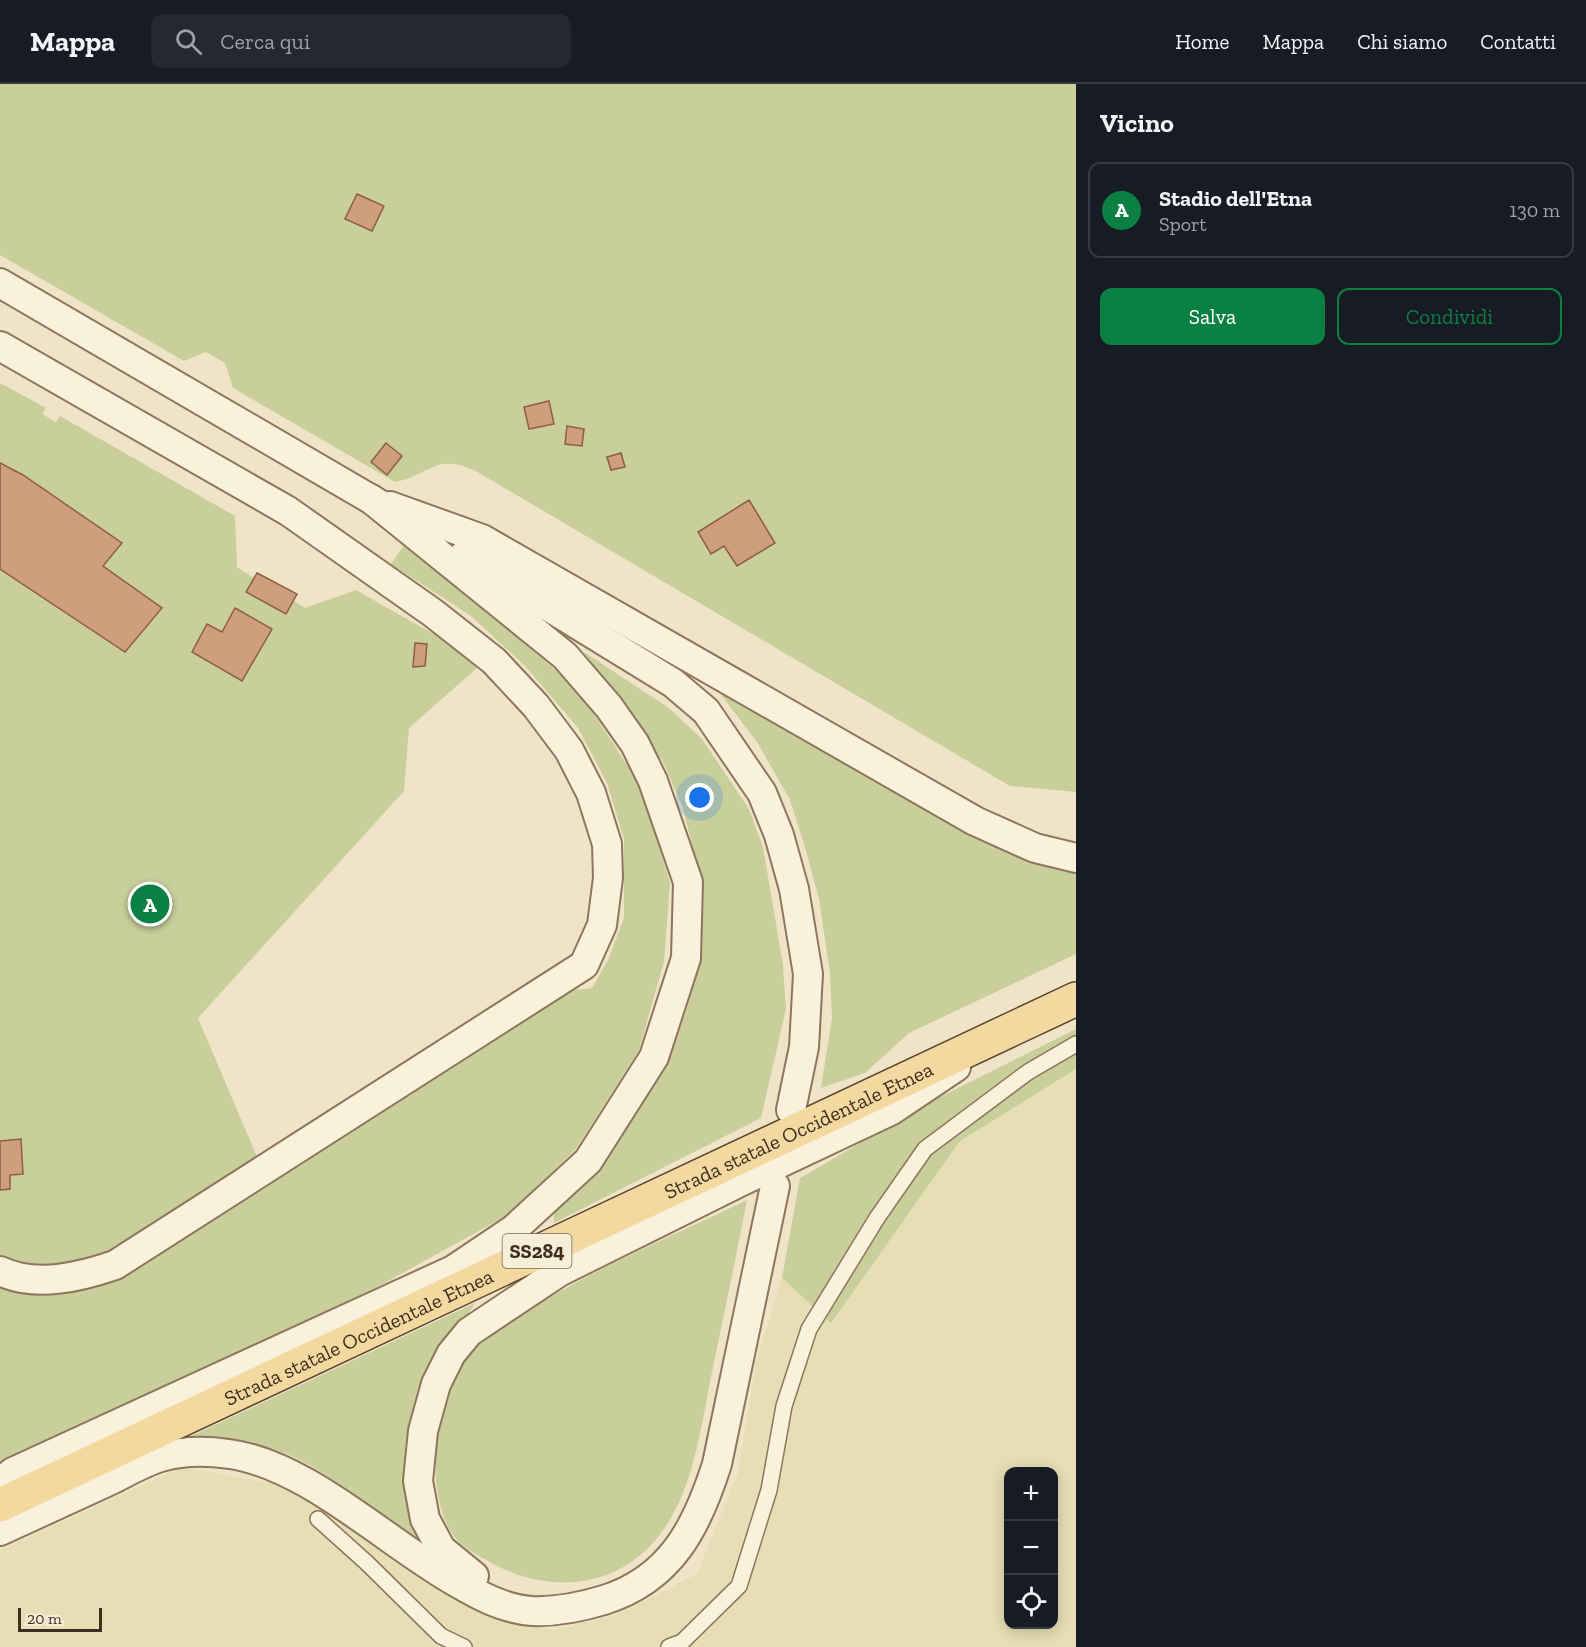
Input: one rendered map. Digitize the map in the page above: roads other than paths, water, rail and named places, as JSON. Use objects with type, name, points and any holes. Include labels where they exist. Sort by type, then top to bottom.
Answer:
[{"type":"main road","name":"Strada statale Occidentale Etnea","points":[[0,1505],[1076,999]]},
{"type":"street","points":[[0,283],[371,499],[673,683],[706,711],[734,748],[762,793],[779,835],[794,889],[808,974],[804,1047],[791,1110]]},
{"type":"street","points":[[0,346],[288,511],[433,613],[494,661],[536,706],[569,750],[591,793],[607,843],[608,878],[602,925],[584,965],[115,1265],[82,1276],[55,1279],[11,1276],[0,1271]]},
{"type":"street","points":[[371,499],[482,539],[975,821],[1035,848],[1076,858]]},
{"type":"street","points":[[0,1482],[13,1472],[453,1270],[514,1229],[588,1161],[654,1057],[686,958],[688,882],[653,781],[635,744],[609,706],[565,656],[371,499]]},
{"type":"street","points":[[556,1609],[524,1600],[471,1575],[441,1549],[425,1519],[418,1481],[423,1431],[436,1383],[451,1354],[469,1332],[559,1272],[892,1110],[1012,1029]]},
{"type":"street","points":[[0,1531],[161,1457],[201,1452],[230,1454],[268,1463],[304,1480],[426,1565],[490,1601],[533,1611],[584,1606],[623,1594],[654,1573],[680,1549],[703,1508],[717,1464],[775,1186]]},
{"type":"lane","points":[[669,1647],[682,1642],[739,1586],[769,1490],[784,1406],[808,1329],[877,1218],[925,1149],[1028,1072],[1076,1044]]},
{"type":"lane","points":[[318,1520],[367,1563],[441,1636],[464,1647]]},
{"type":"place","name":"Stadio dell'Etna","points":[[150,904]]}]
